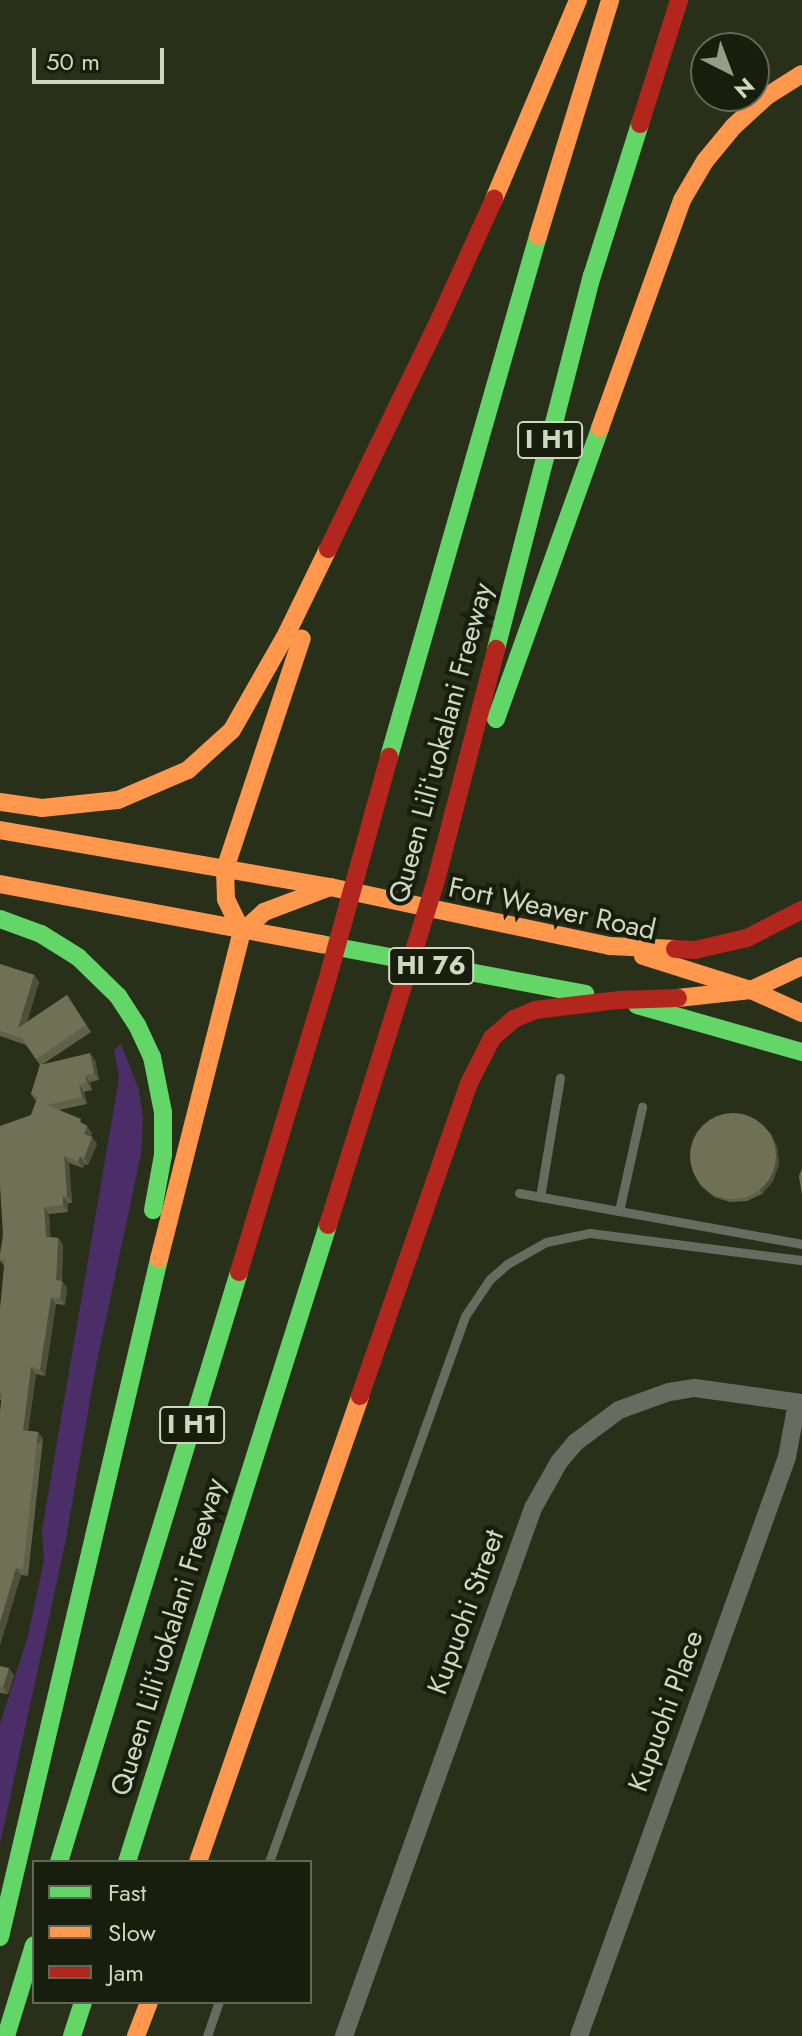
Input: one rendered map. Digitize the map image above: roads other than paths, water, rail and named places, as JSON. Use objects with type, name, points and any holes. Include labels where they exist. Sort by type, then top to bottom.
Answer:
[{"type":"main road","points":[[0,802],[42,808],[92,804],[155,787],[188,770],[232,730],[261,683],[338,533],[436,327],[541,93],[578,0]]},
{"type":"main road","name":"Queen Liliʻuokalani Freeway","points":[[60,1860],[325,988],[499,361],[610,0]]},
{"type":"main road","name":"Queen Liliʻuokalani Freeway","points":[[128,1860],[393,1007],[435,884],[592,276],[679,0]]},
{"type":"main road","points":[[435,884],[682,200],[705,161],[734,126],[767,96],[802,74]]},
{"type":"main road","points":[[242,932],[226,899],[225,869],[338,533]]},
{"type":"main road","name":"Fort Weaver Road","points":[[0,830],[330,887],[610,946],[751,990],[802,1013]]},
{"type":"main road","name":"HI 76","points":[[0,884],[242,932],[619,1000],[802,1052]]},
{"type":"main road","points":[[0,1937],[113,1446],[242,932],[264,912],[330,887]]},
{"type":"main road","points":[[610,946],[695,950],[747,938],[802,910]]},
{"type":"main road","points":[[0,919],[54,941],[96,973],[137,1025],[159,1082],[163,1155],[129,1333],[113,1446]]},
{"type":"main road","points":[[199,1860],[476,1064],[492,1038],[514,1019],[535,1010],[619,1000],[705,997],[751,990],[802,966]]},
{"type":"main road","points":[[6,2036],[32,1952]]},
{"type":"main road","points":[[72,2036],[82,2004]]},
{"type":"main road","points":[[136,2036],[148,2004]]},
{"type":"street","name":"Kupuohi Street","points":[[344,2036],[533,1508],[559,1462],[576,1442],[619,1410],[669,1392],[695,1388],[800,1403]]},
{"type":"street","name":"Kupuohi Place","points":[[579,2036],[787,1457],[800,1403]]},
{"type":"lane","points":[[540,1197],[560,1078]]},
{"type":"lane","points":[[619,1211],[642,1107]]},
{"type":"lane","points":[[519,1193],[802,1244]]},
{"type":"lane","points":[[270,1860],[465,1316],[490,1279],[507,1264],[546,1242],[590,1233],[802,1260]]},
{"type":"lane","points":[[207,2036],[218,2004]]}]
